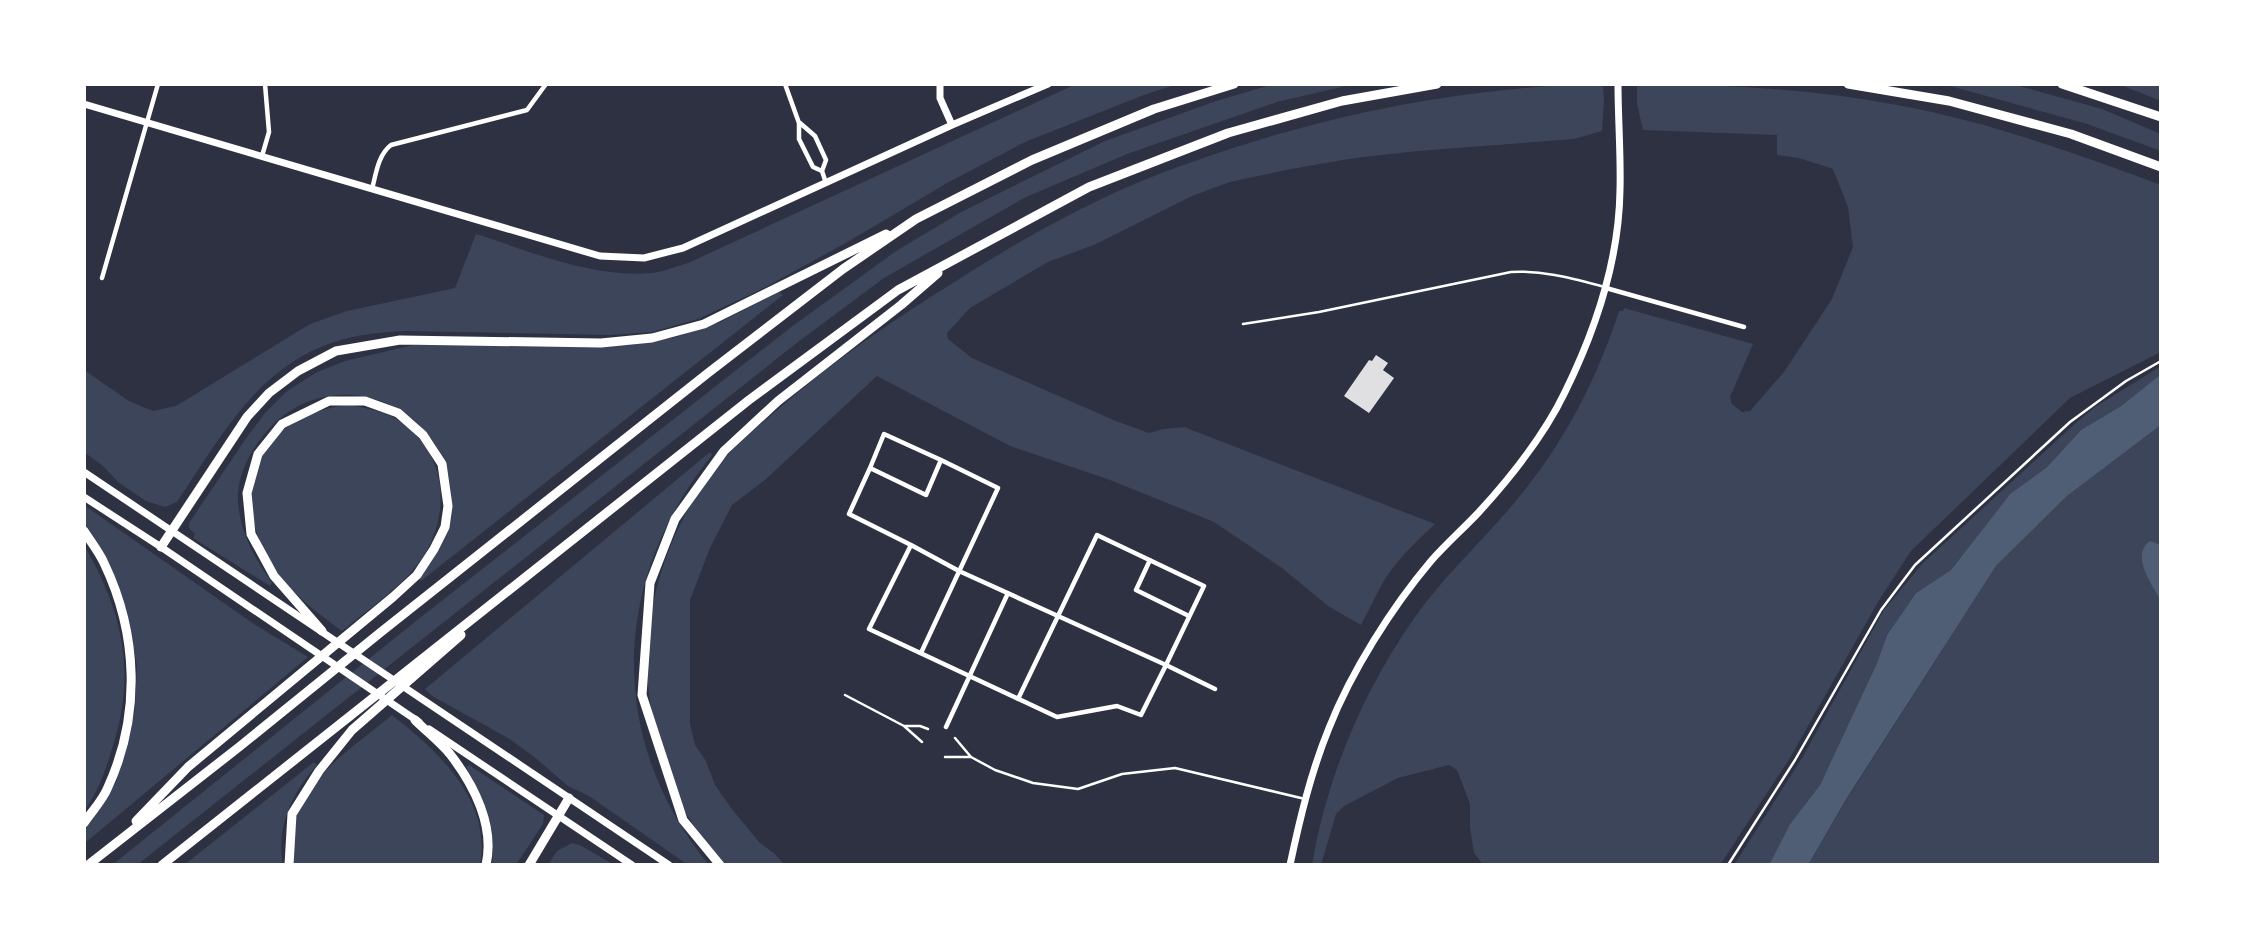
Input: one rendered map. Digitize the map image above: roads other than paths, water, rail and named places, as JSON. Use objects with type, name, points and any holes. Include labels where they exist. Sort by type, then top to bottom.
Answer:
[{"type":"highway","points":[[161,547],[247,417],[269,393],[298,371],[336,351],[400,340],[601,343],[652,338],[704,324],[1032,160],[1154,108],[1234,84]]},
{"type":"highway","points":[[162,865],[573,539],[847,326],[898,290],[1089,187],[1228,133],[1342,101],[1437,84]]},
{"type":"highway","points":[[1848,84],[1950,101],[2071,134],[2161,167]]},
{"type":"highway","points":[[2062,84],[2161,117]]},
{"type":"highway","points":[[88,865],[708,373],[843,269],[916,219]]},
{"type":"highway","points":[[720,865],[683,820],[642,695],[650,583],[676,519],[724,451],[778,401],[901,305],[951,261]]},
{"type":"highway","points":[[113,845],[188,766],[417,575],[434,549],[445,527],[449,506],[442,464],[423,435],[398,413],[365,401],[330,401],[282,424],[258,454],[247,493],[251,534],[274,576],[322,631]]},
{"type":"highway","points":[[84,531],[104,563],[124,617],[132,668],[127,729],[108,789],[84,823]]},
{"type":"highway","points":[[289,865],[292,814],[319,771],[352,730],[573,539]]},
{"type":"highway","points":[[415,720],[449,754],[471,787],[485,818],[489,851],[486,865]]},
{"type":"highway","points":[[529,865],[569,799]]},
{"type":"main road","points":[[940,84],[940,98],[952,125]]},
{"type":"main road","points":[[84,104],[600,256],[644,258],[683,248],[1048,84]]},
{"type":"main road","points":[[1290,865],[1306,799],[1330,726],[1363,661],[1393,610],[1432,561],[1480,512],[1524,460],[1564,395],[1594,326],[1613,257],[1620,191],[1618,84]]},
{"type":"main road","points":[[84,472],[669,865]]},
{"type":"main road","points":[[84,497],[632,865]]},
{"type":"street","points":[[102,278],[158,84]]},
{"type":"street","points":[[262,157],[269,132],[265,84]]},
{"type":"street","points":[[372,189],[380,160],[391,145],[527,110],[546,84]]},
{"type":"street","points":[[785,84],[799,122],[799,139],[813,167],[822,171]]},
{"type":"street","points":[[799,122],[814,136],[826,160],[822,171],[825,183]]},
{"type":"street","points":[[1605,287],[1744,327]]},
{"type":"street","points":[[921,653],[959,571],[998,488],[884,434],[849,514],[959,571],[1215,689]]},
{"type":"street","points":[[870,468],[926,495],[941,460]]},
{"type":"street","points":[[911,545],[869,629],[921,653],[1018,699],[1057,717],[1117,706],[1140,715],[1204,586],[1097,534],[1018,699]]},
{"type":"street","points":[[1150,560],[1136,590],[1189,615]]},
{"type":"street","points":[[946,727],[1008,593]]},
{"type":"lane","points":[[1243,324],[1319,312],[1511,272],[1549,274],[1605,287]]},
{"type":"lane","points":[[1728,865],[1795,760],[1881,610],[1914,565],[2070,422],[2126,381],[2161,361]]},
{"type":"lane","points":[[845,695],[905,726],[922,742]]},
{"type":"lane","points":[[905,726],[928,729]]},
{"type":"lane","points":[[955,738],[971,757],[995,770],[1033,783],[1078,789],[1122,774],[1175,768],[1306,799]]},
{"type":"lane","points":[[945,757],[971,757]]}]
